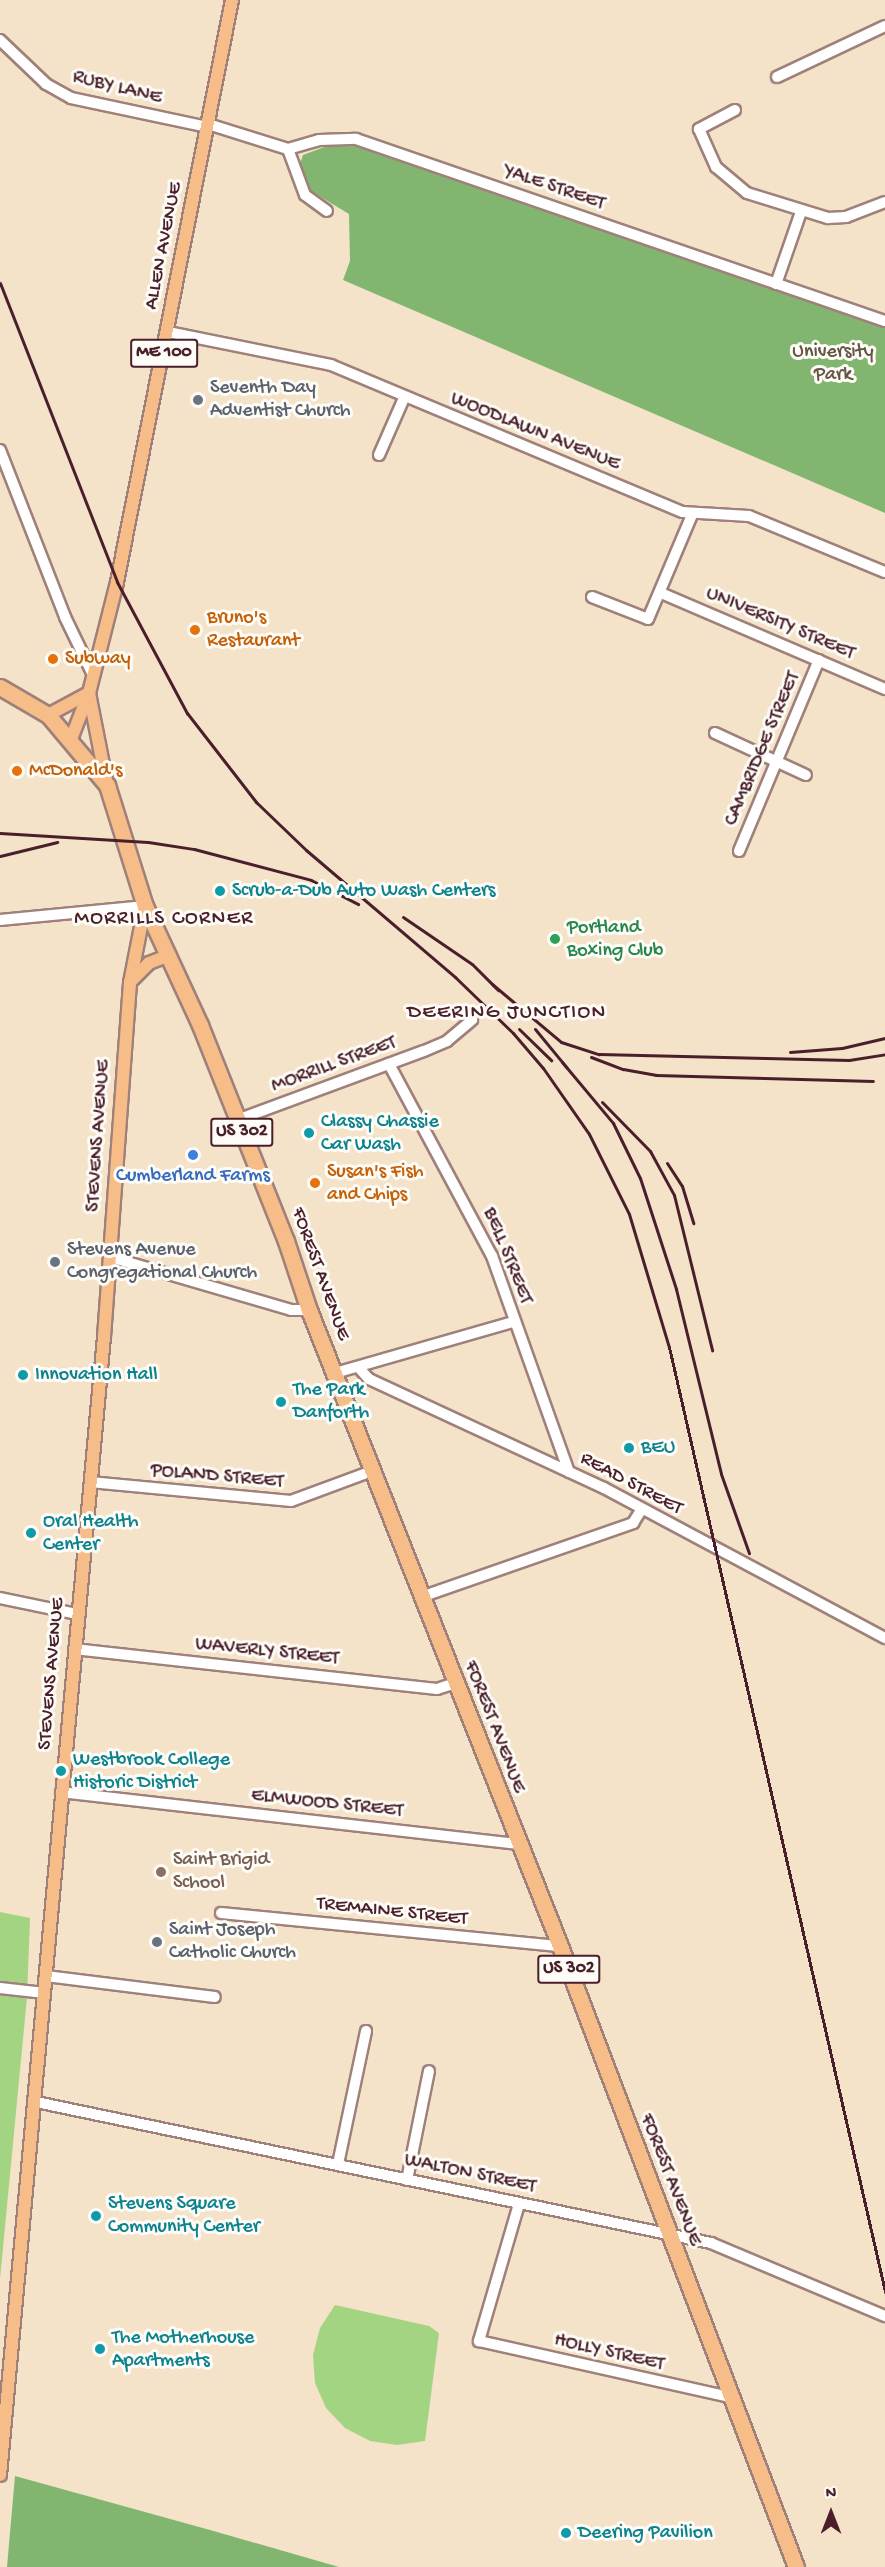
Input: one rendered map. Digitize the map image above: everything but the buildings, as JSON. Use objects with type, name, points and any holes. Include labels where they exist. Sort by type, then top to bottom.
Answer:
[{"type":"highway","name":"US 302","points":[[0,687],[48,716],[71,740],[107,785],[146,906]]},
{"type":"highway","name":"FOREST AVENUE","points":[[146,906],[170,955],[286,1241],[309,1310],[560,1946],[796,2567]]},
{"type":"main road","name":"ALLEN AVENUE","points":[[93,675],[117,582],[232,0]]},
{"type":"main road","name":"ME 100","points":[[71,740],[89,693],[93,675]]},
{"type":"main road","points":[[48,716],[89,693],[107,785]]},
{"type":"main road","name":"STEVENS AVENUE","points":[[0,2475],[36,2102],[61,1792],[110,1257],[129,983],[146,906]]},
{"type":"main road","points":[[129,983],[149,963],[170,955]]},
{"type":"street","points":[[777,77],[885,26]]},
{"type":"street","name":"RUBY LANE","points":[[0,40],[46,84],[71,98],[208,125]]},
{"type":"street","points":[[735,110],[699,129],[716,167],[747,194],[801,212],[846,217],[885,202]]},
{"type":"street","points":[[208,125],[288,149],[305,195],[327,211]]},
{"type":"street","name":"YALE STREET","points":[[288,149],[319,140],[356,139],[885,321]]},
{"type":"street","points":[[776,284],[801,212]]},
{"type":"street","name":"WOODLAWN AVENUE","points":[[168,332],[314,360],[692,515],[749,516],[885,572]]},
{"type":"street","points":[[379,455],[404,398]]},
{"type":"street","points":[[0,450],[65,617],[93,675]]},
{"type":"street","points":[[592,597],[648,619],[661,593],[692,515]]},
{"type":"street","name":"UNIVERSITY STREET","points":[[661,593],[885,688]]},
{"type":"street","name":"CAMBRIDGE STREET","points":[[739,851],[819,660]]},
{"type":"street","points":[[715,733],[806,775]]},
{"type":"street","points":[[0,920],[146,906]]},
{"type":"street","name":"MORRILL STREET","points":[[237,1120],[447,1041],[472,1020]]},
{"type":"street","name":"BELL STREET","points":[[389,1064],[482,1233],[569,1472]]},
{"type":"street","points":[[110,1257],[291,1310],[309,1310]]},
{"type":"street","points":[[335,1373],[359,1368],[513,1322]]},
{"type":"street","name":"READ STREET","points":[[359,1368],[369,1379],[569,1472],[885,1638]]},
{"type":"street","name":"POLAND STREET","points":[[90,1482],[291,1501],[372,1472]]},
{"type":"street","points":[[421,1597],[633,1523],[641,1510]]},
{"type":"street","points":[[0,1598],[77,1614]]},
{"type":"street","name":"WAVERLY STREET","points":[[74,1649],[437,1689],[455,1683]]},
{"type":"street","name":"ELMWOOD STREET","points":[[61,1792],[518,1844]]},
{"type":"street","name":"TREMAINE STREET","points":[[221,1913],[560,1946]]},
{"type":"street","points":[[46,1976],[215,1997]]},
{"type":"street","points":[[0,1988],[45,1993]]},
{"type":"street","points":[[338,2164],[366,2031]]},
{"type":"street","points":[[407,2180],[429,2071]]},
{"type":"street","name":"WALTON STREET","points":[[36,2102],[519,2204],[668,2233],[741,2253],[885,2316]]},
{"type":"street","name":"HOLLY STREET","points":[[519,2204],[479,2341],[730,2397]]},
{"type":"green space","name":"University Park","points":[[332,144],[352,145],[885,328],[885,513],[343,280],[350,261],[349,214],[311,191],[300,164],[303,155]]},
{"type":"green space","points":[[0,1912],[30,1918],[27,1997],[0,2279]]},
{"type":"green space","points":[[335,2305],[429,2326],[439,2333],[425,2441],[397,2445],[370,2441],[345,2428],[326,2408],[315,2383],[313,2355],[320,2328]]},
{"type":"green space","points":[[15,2476],[210,2530],[339,2567],[7,2567]]},
{"type":"railway","points":[[0,283],[117,582],[187,713],[256,802],[306,850],[455,977],[513,1033],[543,1068],[589,1134],[629,1214],[669,1347],[885,2292]]},
{"type":"railway","points":[[0,833],[148,842],[194,849],[311,880],[358,904]]},
{"type":"railway","points":[[0,856],[57,842]]},
{"type":"railway","points":[[403,917],[472,964],[498,990]]},
{"type":"railway","points":[[492,984],[561,1042],[599,1054],[849,1060],[885,1054]]},
{"type":"railway","points":[[519,1029],[551,1060]]},
{"type":"railway","points":[[535,1029],[567,1068]]},
{"type":"railway","points":[[790,1052],[842,1048],[885,1038]]},
{"type":"railway","points":[[591,1057],[623,1069],[656,1075],[873,1081]]},
{"type":"railway","points":[[562,1062],[613,1123],[640,1178],[676,1289],[721,1474],[749,1553]]},
{"type":"railway","points":[[602,1102],[650,1151],[674,1195],[712,1350]]},
{"type":"railway","points":[[667,1163],[682,1186],[693,1223]]},
{"type":"place","name":"Seventh Day Adventist Church","points":[[198,400]]},
{"type":"place","name":"Bruno's Restaurant","points":[[195,630]]},
{"type":"place","name":"Subway","points":[[53,659]]},
{"type":"place","name":"McDonald's","points":[[17,771]]},
{"type":"place","name":"Scrub-a-Dub Auto Wash Centers","points":[[220,891]]},
{"type":"place","name":"Portland Boxing Club","points":[[555,939]]},
{"type":"place","name":"Classy Chassie Car Wash","points":[[309,1133]]},
{"type":"place","name":"Cumberland Farms","points":[[193,1155]]},
{"type":"place","name":"Susan's Fish and Chips","points":[[315,1183]]},
{"type":"place","name":"Stevens Avenue Congregational Church","points":[[55,1262]]},
{"type":"place","name":"Innovation Hall","points":[[23,1375]]},
{"type":"place","name":"The Park Danforth","points":[[281,1402]]},
{"type":"place","name":"BEU","points":[[629,1448]]},
{"type":"place","name":"Oral Health Center","points":[[31,1533]]},
{"type":"place","name":"Westbrook College Historic District","points":[[61,1771]]},
{"type":"place","name":"Saint Brigid School","points":[[161,1872]]},
{"type":"place","name":"Saint Joseph Catholic Church","points":[[157,1942]]},
{"type":"place","name":"Stevens Square Community Center","points":[[96,2216]]},
{"type":"place","name":"The Motherhouse Apartments","points":[[100,2349]]},
{"type":"place","name":"Deering Pavilion","points":[[566,2533]]},
{"type":"district","name":"MORRILLS CORNER","points":[[164,920]]},
{"type":"district","name":"DEERING JUNCTION","points":[[507,1014]]}]
